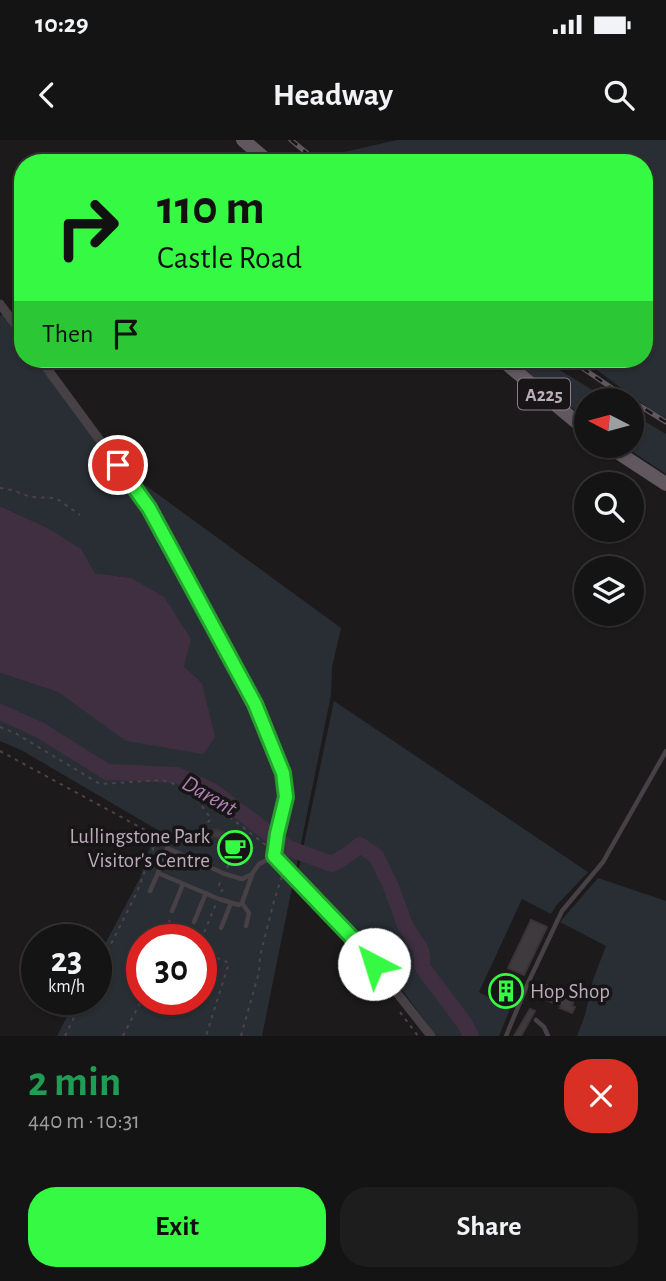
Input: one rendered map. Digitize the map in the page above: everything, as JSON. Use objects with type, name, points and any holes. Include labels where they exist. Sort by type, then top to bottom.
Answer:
[{"type":"main road","points":[[243,140],[259,154]]},
{"type":"main road","name":"A225","points":[[512,368],[574,420]]},
{"type":"main road","points":[[626,458],[666,484]]},
{"type":"street","points":[[0,303],[14,322]]},
{"type":"street","points":[[47,368],[149,508],[255,704],[283,773],[286,797],[275,846],[360,946],[431,1036]]},
{"type":"lane","points":[[506,1036],[562,911],[603,862],[666,751]]},
{"type":"lane","points":[[242,903],[252,874],[275,846]]},
{"type":"lane","points":[[150,891],[167,848],[225,874],[242,879],[252,874]]},
{"type":"lane","points":[[158,873],[231,904],[242,903]]},
{"type":"lane","points":[[172,911],[183,884]]},
{"type":"lane","points":[[194,922],[206,894]]},
{"type":"lane","points":[[242,903],[249,913],[246,926]]},
{"type":"lane","points":[[221,928],[231,904]]},
{"type":"lane","points":[[536,1020],[547,1031],[548,1036]]},
{"type":"path","points":[[0,488],[32,497],[56,498],[80,515]]},
{"type":"path","points":[[0,727],[15,733],[100,784],[162,780],[190,789],[213,803],[270,848],[275,846]]},
{"type":"path","points":[[0,751],[158,837],[167,848]]},
{"type":"path","points":[[112,942],[137,892],[159,833],[180,841],[189,841],[211,819],[190,789]]},
{"type":"path","points":[[241,1036],[259,972],[260,956],[274,901],[280,879],[285,873]]},
{"type":"path","points":[[169,924],[172,911]]},
{"type":"path","points":[[217,958],[229,963],[217,1001]]},
{"type":"path","points":[[511,984],[515,977],[528,983]]},
{"type":"path","points":[[395,1006],[418,1036]]},
{"type":"path","points":[[65,1036],[75,1015]]},
{"type":"path","points":[[123,1036],[134,1015]]},
{"type":"path","points":[[206,1036],[213,1015]]},
{"type":"shaded area","points":[[397,140],[666,140],[666,418],[644,405],[644,388],[621,388],[594,368],[653,368],[653,154],[335,154]]},
{"type":"shaded area","points":[[5,312],[14,324],[14,368],[46,368],[115,463],[341,628],[332,667],[331,695],[262,1036],[57,1036],[68,1015],[112,1015],[112,931],[140,878],[156,829],[21,750],[0,741],[0,673],[58,692],[83,708],[202,683],[184,666],[131,578],[95,573],[80,549],[48,528],[0,506],[0,316]]},
{"type":"shaded area","points":[[522,368],[557,368],[589,388],[574,388],[574,409]]},
{"type":"shaded area","points":[[644,421],[666,434],[666,474],[642,458]]},
{"type":"shaded area","points":[[0,506],[48,528],[81,549],[95,573],[131,578],[164,597],[191,639],[184,666],[202,683],[215,737],[203,754],[126,741],[58,692],[0,673]]},
{"type":"shaded area","points":[[334,701],[588,872],[551,914],[522,899],[479,992],[510,1009],[499,1036],[436,1036],[364,938],[298,873]]},
{"type":"shaded area","points":[[598,878],[666,901],[666,1036],[577,1036],[606,946],[560,922]]},
{"type":"building","points":[[215,829],[223,832],[220,839],[212,836]]},
{"type":"building","name":"Lullingstone Park Visitor's Centre","points":[[224,833],[254,847],[247,863],[230,860],[232,856],[217,849]]},
{"type":"building","points":[[531,920],[547,927],[524,975],[508,968]]},
{"type":"building","name":"Hop Shop","points":[[500,979],[519,988],[511,1004],[492,994]]},
{"type":"building","points":[[546,985],[553,988],[550,996],[562,1001],[565,993],[575,997],[572,1013],[541,998]]},
{"type":"building","points":[[530,1009],[535,1011],[521,1036],[514,1036]]},
{"type":"waterway","name":"Darent","points":[[0,712],[40,730],[107,772],[177,775],[211,790],[288,848],[332,864],[360,845],[376,856],[405,925],[421,950],[423,968],[471,1036]]},
{"type":"railway","points":[[291,140],[308,154]]},
{"type":"railway","points":[[582,368],[612,388]]},
{"type":"railway","points":[[644,408],[666,422]]},
{"type":"place","name":"Lullingstone Park Visitor's Centre","points":[[235,848]]},
{"type":"place","name":"Hop Shop","points":[[506,991]]},
{"type":"route","points":[[118,465],[149,508],[255,704],[283,773],[286,797],[274,856],[374,964]]}]
